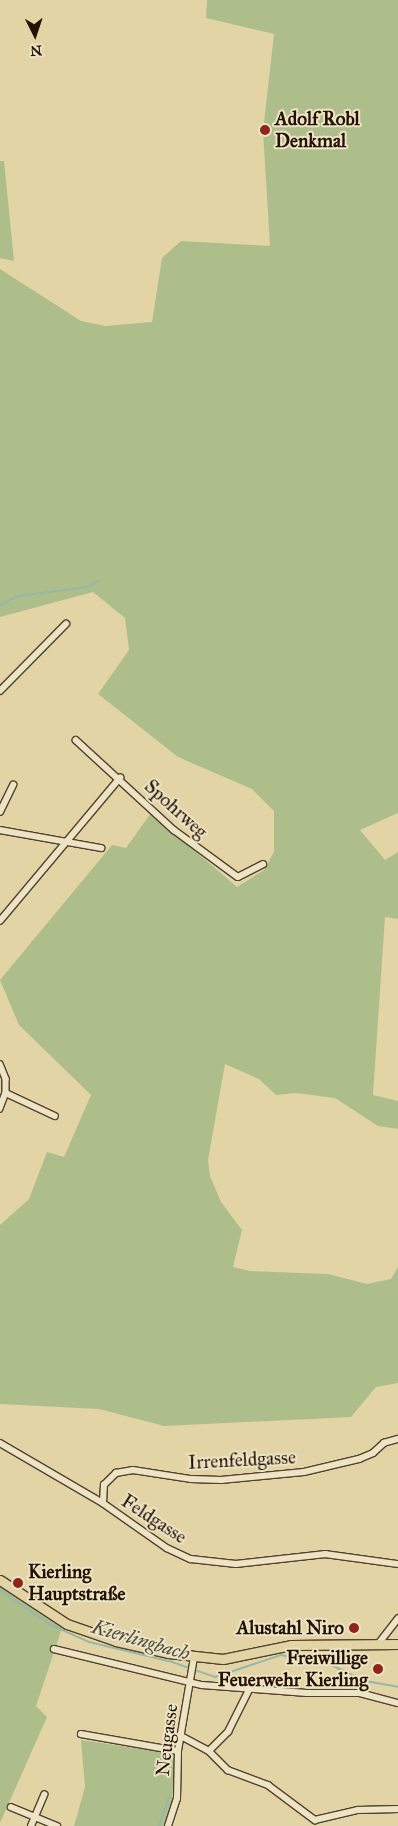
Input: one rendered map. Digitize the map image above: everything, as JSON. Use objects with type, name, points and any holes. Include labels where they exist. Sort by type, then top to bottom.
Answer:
[{"type":"main road","points":[[0,1580],[80,1630],[136,1646],[194,1657],[232,1658],[288,1645],[398,1644]]},
{"type":"street","points":[[0,691],[66,624]]},
{"type":"street","name":"Spohrweg","points":[[76,740],[120,778],[174,830],[238,877],[262,864]]},
{"type":"street","points":[[0,921],[120,778]]},
{"type":"street","points":[[0,812],[13,785]]},
{"type":"street","points":[[0,830],[101,848]]},
{"type":"street","points":[[0,1064],[6,1079],[6,1093],[0,1109]]},
{"type":"street","points":[[6,1093],[55,1116]]},
{"type":"street","name":"Irrenfeldgasse","points":[[103,1503],[104,1486],[116,1473],[133,1470],[191,1479],[221,1480],[304,1472],[358,1459],[372,1453],[384,1443],[398,1439]]},
{"type":"street","name":"Feldgasse","points":[[0,1443],[103,1503],[167,1548],[191,1559],[236,1564],[324,1554],[398,1564]]},
{"type":"street","points":[[379,1643],[398,1620]]},
{"type":"street","points":[[54,1649],[249,1690],[360,1693],[398,1703]]},
{"type":"street","name":"Neugasse","points":[[168,1826],[178,1800],[178,1751],[194,1657]]},
{"type":"street","points":[[209,1751],[228,1732],[249,1690]]},
{"type":"street","points":[[81,1734],[178,1751]]},
{"type":"street","points":[[181,1736],[209,1751],[228,1770],[268,1785],[315,1820],[358,1810],[398,1809]]},
{"type":"street","points":[[31,1826],[44,1795]]},
{"type":"street","points":[[11,1807],[35,1820],[57,1826]]},
{"type":"green space","points":[[207,0],[398,0],[398,813],[360,830],[385,860],[398,852],[398,919],[385,917],[373,1095],[398,1101],[398,1129],[378,1126],[335,1098],[296,1093],[276,1095],[259,1079],[225,1064],[208,1160],[210,1176],[221,1202],[242,1230],[233,1267],[250,1271],[328,1274],[367,1284],[391,1279],[398,1267],[398,1383],[376,1387],[351,1417],[164,1426],[99,1409],[0,1404],[0,1225],[29,1199],[47,1152],[64,1157],[91,1095],[19,1025],[0,980],[112,845],[126,848],[151,813],[237,887],[264,870],[274,852],[274,811],[252,789],[178,757],[98,694],[129,650],[125,618],[93,592],[0,617],[0,269],[81,321],[105,326],[152,322],[162,258],[181,241],[270,246],[263,131],[274,34],[206,18]]},
{"type":"green space","points":[[0,161],[4,161],[14,261],[0,258]]},
{"type":"green space","points":[[0,1587],[62,1628],[36,1706],[47,1717],[0,1823]]},
{"type":"green space","points":[[81,1740],[175,1754],[172,1804],[164,1826],[74,1826],[85,1787]]},
{"type":"waterway","points":[[0,605],[18,596],[88,587],[97,581]]},
{"type":"waterway","name":"Kierlingbach","points":[[0,1590],[51,1625],[89,1642],[172,1662],[215,1677],[281,1655],[331,1665],[365,1681],[398,1687]]},
{"type":"waterway","points":[[159,1826],[169,1797]]},
{"type":"place","name":"Adolf Robl Denkmal","points":[[265,130]]},
{"type":"place","name":"Kierling Hauptstraße","points":[[18,1583]]},
{"type":"place","name":"Alustahl Niro","points":[[354,1628]]},
{"type":"place","name":"Freiwillige Feuerwehr Kierling","points":[[378,1669]]}]
